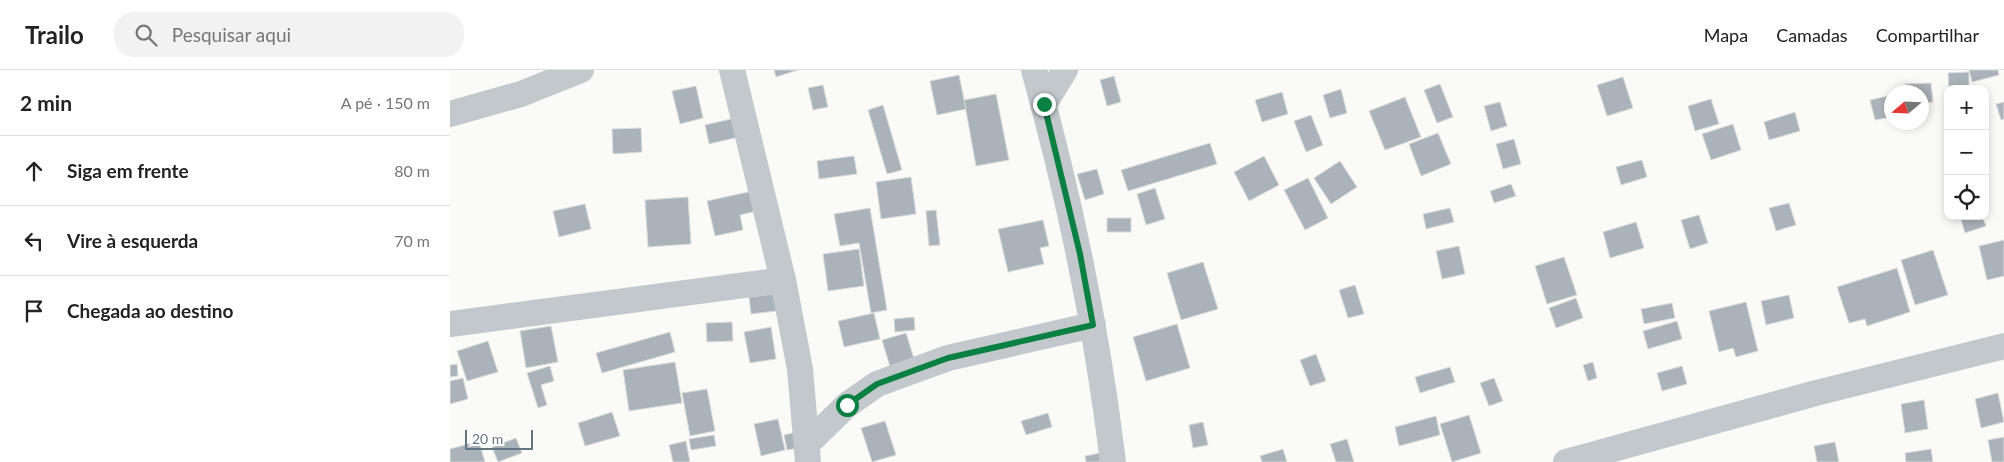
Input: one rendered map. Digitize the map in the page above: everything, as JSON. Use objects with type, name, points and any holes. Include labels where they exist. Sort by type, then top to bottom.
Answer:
[{"type":"street","points":[[450,114],[521,94],[581,70]]},
{"type":"street","points":[[732,70],[783,280],[800,369],[808,453]]},
{"type":"street","points":[[1034,70],[1080,254],[1093,325],[1113,462]]},
{"type":"street","points":[[1044,104],[1065,70]]},
{"type":"street","points":[[450,324],[783,280]]},
{"type":"street","points":[[808,453],[847,405],[877,384],[948,358],[1093,325]]},
{"type":"street","points":[[1566,462],[1816,393],[2004,346]]},
{"type":"building","points":[[774,70],[798,70],[776,77]]},
{"type":"building","points":[[1969,70],[1998,70],[1999,75],[1972,82]]},
{"type":"building","points":[[1969,72],[1969,85],[1949,85],[1948,73]]},
{"type":"building","points":[[959,75],[966,109],[937,115],[930,81]]},
{"type":"building","points":[[1114,76],[1121,102],[1107,106],[1100,80]]},
{"type":"building","points":[[1623,77],[1633,108],[1607,116],[1597,85]]},
{"type":"building","points":[[1931,83],[1933,102],[1929,102],[1929,85],[1905,84]]},
{"type":"building","points":[[1440,84],[1453,117],[1437,123],[1424,90]]},
{"type":"building","points":[[823,85],[828,107],[813,110],[808,88]]},
{"type":"building","points":[[696,86],[703,118],[680,124],[672,91]]},
{"type":"building","points":[[1341,89],[1347,113],[1330,118],[1323,95]]},
{"type":"building","points":[[1282,92],[1288,114],[1262,122],[1255,100]]},
{"type":"building","points":[[996,94],[1009,160],[976,166],[964,100]]},
{"type":"building","points":[[1405,97],[1421,137],[1385,150],[1369,111]]},
{"type":"building","points":[[1884,97],[1884,118],[1875,120],[1870,100]]},
{"type":"building","points":[[1711,99],[1719,124],[1695,131],[1688,106]]},
{"type":"building","points":[[1500,102],[1507,126],[1491,131],[1484,106]]},
{"type":"building","points":[[2004,102],[2004,119],[2001,120],[1996,104]]},
{"type":"building","points":[[883,105],[902,170],[887,174],[868,110]]},
{"type":"building","points":[[1795,112],[1800,131],[1769,140],[1764,122]]},
{"type":"building","points":[[1311,115],[1323,145],[1306,152],[1294,121]]},
{"type":"building","points":[[735,118],[739,137],[709,144],[705,125]]},
{"type":"building","points":[[1733,124],[1741,150],[1711,160],[1702,134]]},
{"type":"building","points":[[641,128],[642,152],[613,154],[612,129]]},
{"type":"building","points":[[1438,133],[1451,164],[1421,176],[1409,144]]},
{"type":"building","points":[[1514,139],[1521,164],[1503,169],[1496,144]]},
{"type":"building","points":[[1210,143],[1217,164],[1128,191],[1121,170]]},
{"type":"building","points":[[854,156],[857,174],[819,179],[817,161]]},
{"type":"building","points":[[1264,156],[1279,185],[1249,201],[1234,172]]},
{"type":"building","points":[[1642,160],[1647,177],[1621,185],[1616,167]]},
{"type":"building","points":[[1340,161],[1357,187],[1331,204],[1314,178]]},
{"type":"building","points":[[1097,169],[1104,194],[1085,200],[1077,174]]},
{"type":"building","points":[[911,177],[916,214],[881,219],[876,182]]},
{"type":"building","points":[[1308,178],[1328,218],[1305,230],[1284,190]]},
{"type":"building","points":[[1511,184],[1516,196],[1494,203],[1490,191]]},
{"type":"building","points":[[1155,188],[1165,219],[1146,225],[1137,194]]},
{"type":"building","points":[[757,190],[761,210],[740,215],[743,230],[715,236],[707,201]]},
{"type":"building","points":[[688,197],[691,244],[648,247],[645,200]]},
{"type":"building","points":[[1789,203],[1796,225],[1776,231],[1769,208]]},
{"type":"building","points":[[585,204],[591,229],[559,237],[553,211]]},
{"type":"building","points":[[870,208],[887,310],[871,313],[859,243],[840,246],[834,214]]},
{"type":"building","points":[[1450,208],[1454,222],[1426,229],[1423,214]]},
{"type":"building","points":[[936,210],[940,245],[929,246],[926,211]]},
{"type":"building","points":[[1699,215],[1708,243],[1690,249],[1681,220]]},
{"type":"building","points":[[1107,218],[1131,218],[1131,232],[1107,232]]},
{"type":"building","points":[[1043,220],[1049,246],[1040,248],[1044,264],[1008,272],[998,229]]},
{"type":"building","points":[[1961,220],[1984,220],[1986,226],[1965,233]]},
{"type":"building","points":[[1636,222],[1644,248],[1610,258],[1603,232]]},
{"type":"building","points":[[2004,240],[2004,276],[1987,280],[1979,246]]},
{"type":"building","points":[[1459,246],[1465,274],[1442,279],[1436,251]]},
{"type":"building","points":[[859,249],[864,286],[828,291],[823,254]]},
{"type":"building","points":[[1933,250],[1948,295],[1915,305],[1901,260]]},
{"type":"building","points":[[1564,257],[1577,295],[1547,304],[1535,266]]},
{"type":"building","points":[[1203,262],[1218,309],[1181,320],[1167,273]]},
{"type":"building","points":[[1897,268],[1910,312],[1867,326],[1865,319],[1849,323],[1837,287]]},
{"type":"building","points":[[1355,285],[1364,314],[1348,318],[1339,290]]},
{"type":"building","points":[[783,293],[785,310],[751,314],[749,297]]},
{"type":"building","points":[[1789,295],[1794,318],[1766,325],[1761,301]]},
{"type":"building","points":[[1576,298],[1583,318],[1556,328],[1549,308]]},
{"type":"building","points":[[1746,302],[1758,351],[1736,357],[1733,348],[1719,352],[1709,311]]},
{"type":"building","points":[[1672,303],[1675,318],[1644,324],[1641,309]]},
{"type":"building","points":[[874,313],[880,339],[844,347],[838,321]]},
{"type":"building","points":[[914,317],[915,330],[895,332],[894,319]]},
{"type":"building","points":[[1677,321],[1682,339],[1648,349],[1643,331]]},
{"type":"building","points":[[732,322],[733,341],[707,342],[706,323]]},
{"type":"building","points":[[1177,324],[1190,368],[1146,381],[1133,337]]},
{"type":"building","points":[[551,326],[558,362],[526,368],[520,331]]},
{"type":"building","points":[[771,327],[776,359],[750,363],[744,332]]},
{"type":"building","points":[[670,332],[675,352],[602,373],[596,353]]},
{"type":"building","points":[[906,333],[915,362],[891,370],[882,340]]},
{"type":"building","points":[[488,341],[498,372],[467,381],[457,351]]},
{"type":"building","points":[[1316,354],[1326,381],[1310,386],[1300,360]]},
{"type":"building","points":[[675,362],[682,403],[629,411],[623,370]]},
{"type":"building","points":[[1593,362],[1597,378],[1588,381],[1583,365]]},
{"type":"building","points":[[457,364],[458,376],[450,377],[450,365]]},
{"type":"building","points":[[550,366],[554,381],[541,385],[547,405],[538,408],[527,373]]},
{"type":"building","points":[[1682,366],[1687,384],[1662,391],[1657,373]]},
{"type":"building","points":[[1450,367],[1455,382],[1420,393],[1415,377]]},
{"type":"building","points":[[463,378],[468,399],[450,404],[450,381]]},
{"type":"building","points":[[1494,378],[1503,401],[1489,406],[1480,383]]},
{"type":"building","points":[[707,389],[715,431],[690,436],[682,393]]},
{"type":"building","points":[[1998,393],[2004,422],[1981,428],[1975,399]]},
{"type":"building","points":[[1924,400],[1928,429],[1905,433],[1901,404]]},
{"type":"building","points":[[612,412],[620,436],[585,446],[578,423]]},
{"type":"building","points":[[1048,413],[1052,427],[1026,435],[1021,421]]},
{"type":"building","points":[[1469,415],[1481,453],[1452,462],[1440,424]]},
{"type":"building","points":[[1436,416],[1440,435],[1399,446],[1395,427]]},
{"type":"building","points":[[778,419],[785,450],[761,456],[754,424]]},
{"type":"building","points":[[885,421],[896,455],[872,462],[861,428]]},
{"type":"building","points":[[1203,422],[1208,445],[1193,448],[1189,425]]},
{"type":"building","points":[[801,431],[805,447],[787,450],[784,435]]},
{"type":"building","points":[[714,435],[716,446],[691,450],[689,439]]},
{"type":"building","points":[[2004,437],[2004,462],[1992,462],[1988,440]]},
{"type":"building","points":[[516,438],[522,453],[498,462],[492,447]]},
{"type":"building","points":[[1347,439],[1354,462],[1336,462],[1330,444]]},
{"type":"building","points":[[479,441],[485,462],[450,462],[450,449]]},
{"type":"building","points":[[686,441],[690,462],[673,462],[669,445]]},
{"type":"building","points":[[1835,442],[1839,462],[1817,462],[1814,446]]},
{"type":"building","points":[[1283,449],[1287,462],[1262,462],[1260,456]]},
{"type":"building","points":[[1931,449],[1933,462],[1906,462],[1905,453]]},
{"type":"building","points":[[1100,453],[1102,462],[1086,462],[1085,456]]},
{"type":"route","points":[[847,405],[877,384],[948,358],[1093,325],[1080,254],[1044,104]]}]
